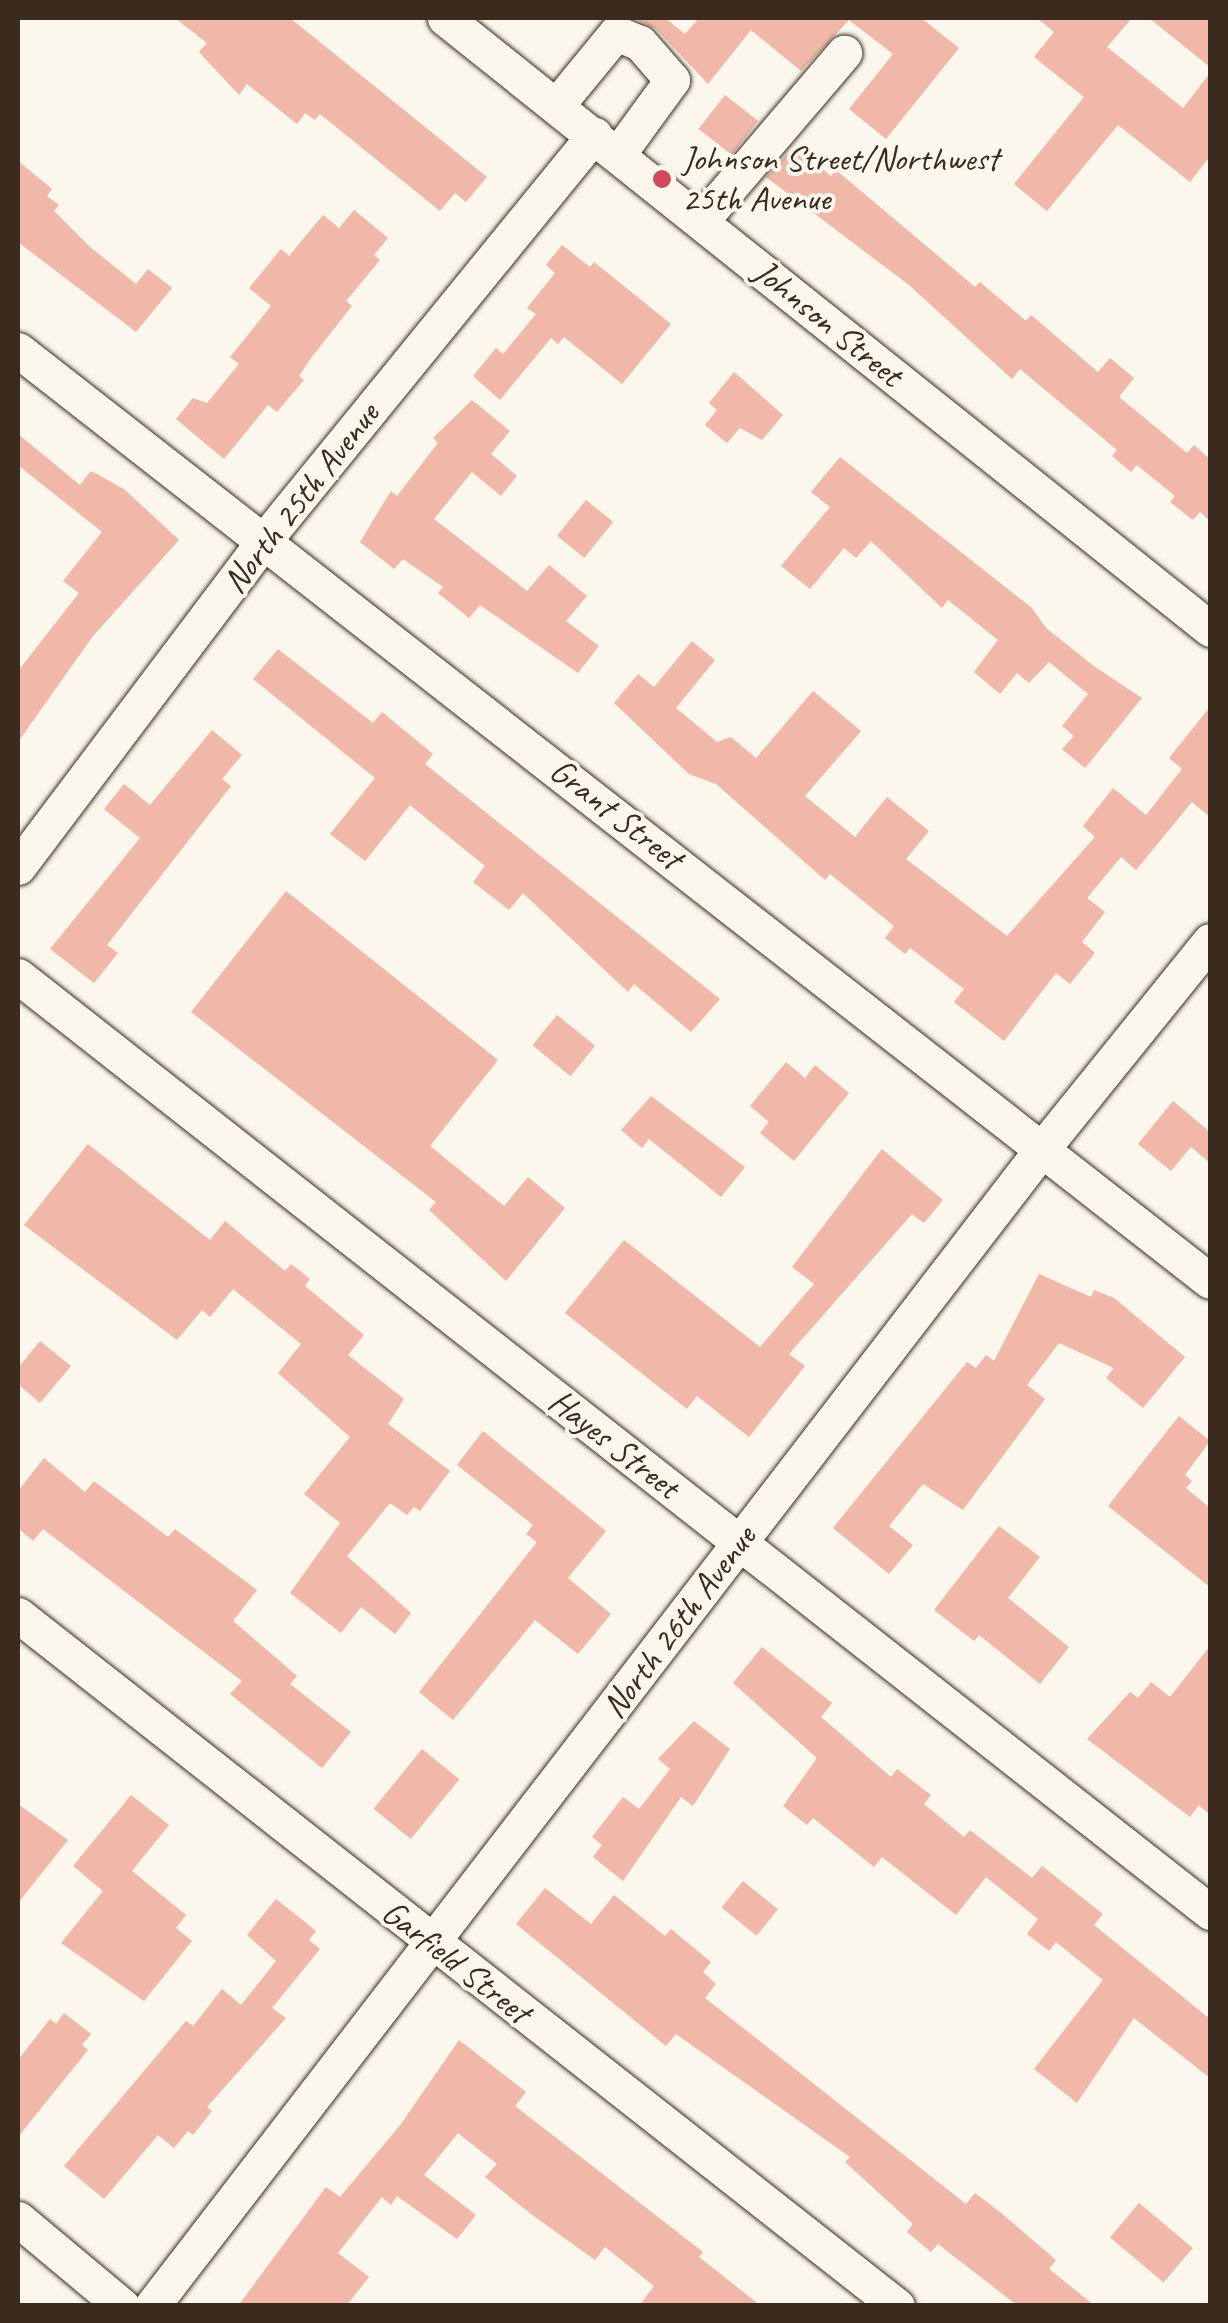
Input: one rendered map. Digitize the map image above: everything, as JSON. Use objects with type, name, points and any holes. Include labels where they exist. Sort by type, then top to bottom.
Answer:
[{"type":"street","name":"Johnson Street","points":[[444,18],[1210,629]]},
{"type":"street","name":"North 25th Avenue","points":[[18,867],[266,538],[606,145],[672,80],[640,43],[616,33],[556,106]]},
{"type":"street","points":[[701,221],[844,52]]},
{"type":"street","name":"Grant Street","points":[[18,350],[266,538],[1210,1281]]},
{"type":"street","name":"North 26th Avenue","points":[[152,2306],[434,1946],[1042,1149],[1210,941]]},
{"type":"street","name":"Hayes Street","points":[[18,976],[1210,1912]]},
{"type":"street","name":"Garfield Street","points":[[18,1615],[434,1946],[897,2306]]},
{"type":"street","points":[[18,2218],[122,2306]]},
{"type":"building","points":[[175,18],[290,18],[487,177],[466,202],[455,193],[440,211],[320,114],[315,120],[305,113],[297,124],[247,84],[239,95],[199,52],[207,43]]},
{"type":"building","points":[[634,18],[665,18],[685,34],[699,18],[921,18],[959,48],[886,139],[849,109],[893,54],[849,20],[801,71],[751,30],[708,84],[656,29]]},
{"type":"building","points":[[1037,18],[1132,18],[1107,47],[1183,108],[1210,73],[1210,156],[1190,182],[1118,125],[1047,211],[1014,184],[1084,97],[1034,57],[1054,32]]},
{"type":"building","points":[[1149,18],[1210,18],[1210,67]]},
{"type":"building","points":[[725,95],[758,121],[732,155],[699,129]]},
{"type":"building","points":[[795,145],[831,176],[836,170],[975,287],[980,282],[1026,321],[1031,315],[1098,372],[1110,358],[1134,378],[1119,397],[1187,453],[1194,445],[1210,459],[1210,521],[1200,512],[1193,520],[1170,502],[1175,496],[1137,465],[1131,472],[1112,456],[1117,450],[1020,369],[1012,379],[909,285],[766,177]]},
{"type":"building","points":[[18,161],[52,189],[47,196],[59,205],[54,211],[90,247],[136,284],[148,269],[172,288],[136,332],[18,242]]},
{"type":"building","points":[[354,210],[388,238],[374,255],[380,260],[346,301],[352,306],[299,376],[304,380],[277,412],[268,405],[224,459],[176,419],[193,398],[207,403],[239,364],[230,357],[271,306],[249,288],[281,249],[289,256],[323,215],[339,228]]},
{"type":"building","points":[[562,245],[590,267],[594,262],[671,324],[622,384],[564,337],[558,344],[551,338],[500,400],[473,376],[496,348],[503,354],[536,314],[527,308],[555,273],[546,265]]},
{"type":"building","points":[[734,372],[783,415],[762,440],[740,428],[727,443],[705,425],[717,410],[709,403]]},
{"type":"building","points":[[472,400],[510,431],[491,454],[517,476],[501,496],[472,472],[434,519],[527,591],[549,565],[587,596],[566,621],[599,646],[578,673],[480,605],[469,618],[438,593],[443,587],[403,559],[394,569],[360,542],[391,491],[397,496],[438,443],[433,438]]},
{"type":"building","points":[[18,434],[80,485],[91,471],[124,489],[179,540],[93,636],[18,742],[18,671],[79,593],[63,581],[102,532],[18,465]]},
{"type":"building","points":[[840,457],[1032,608],[1046,628],[1142,698],[1085,768],[1062,749],[1074,736],[1062,726],[1088,694],[1049,662],[1029,683],[1017,673],[1000,694],[974,672],[998,640],[948,600],[942,608],[871,541],[856,558],[844,548],[810,589],[781,566],[830,507],[811,492]]},
{"type":"building","points":[[586,500],[613,522],[584,558],[557,536]]},
{"type":"building","points":[[692,641],[715,660],[676,708],[717,742],[731,737],[756,758],[813,691],[861,731],[805,796],[855,837],[887,797],[929,831],[906,859],[1007,936],[1095,837],[1083,826],[1113,788],[1146,815],[1182,769],[1169,758],[1210,707],[1210,817],[1192,802],[1136,870],[1121,857],[1087,898],[1105,912],[1082,942],[1095,953],[1070,984],[1056,973],[1004,1041],[954,1002],[964,989],[910,948],[905,954],[885,938],[894,926],[830,874],[825,880],[716,784],[689,774],[614,703],[638,674],[654,687]]},
{"type":"building","points":[[278,649],[373,723],[382,712],[433,754],[425,764],[720,999],[691,1032],[634,984],[628,992],[523,893],[509,910],[473,882],[485,866],[410,805],[365,861],[330,834],[375,778],[253,679]]},
{"type":"building","points":[[212,730],[242,755],[222,779],[231,786],[107,945],[118,953],[94,983],[50,949],[140,838],[104,809],[124,784],[150,805]]},
{"type":"building","points":[[286,891],[498,1060],[430,1146],[504,1206],[528,1177],[565,1208],[506,1281],[429,1210],[436,1202],[191,1012]]},
{"type":"building","points":[[557,1015],[595,1046],[571,1076],[532,1045]]},
{"type":"building","points":[[786,1062],[805,1078],[815,1065],[849,1093],[794,1161],[760,1133],[769,1122],[750,1106]]},
{"type":"building","points":[[651,1096],[745,1167],[721,1197],[649,1139],[642,1148],[621,1130]]},
{"type":"building","points":[[1173,1101],[1210,1132],[1210,1163],[1191,1147],[1171,1171],[1138,1144]]},
{"type":"building","points":[[88,1144],[210,1240],[225,1221],[285,1271],[291,1264],[310,1279],[305,1286],[364,1335],[348,1355],[404,1399],[388,1424],[450,1471],[420,1511],[414,1507],[407,1515],[390,1503],[347,1556],[411,1613],[395,1634],[361,1607],[341,1633],[290,1593],[340,1523],[304,1494],[350,1437],[278,1373],[301,1344],[233,1289],[210,1317],[202,1310],[177,1340],[24,1225]]},
{"type":"building","points":[[882,1149],[943,1200],[924,1223],[912,1214],[789,1354],[805,1366],[749,1437],[697,1396],[687,1409],[565,1313],[624,1240],[760,1347],[814,1284],[792,1267]]},
{"type":"building","points":[[1039,1274],[1091,1297],[1094,1290],[1114,1298],[1185,1357],[1143,1408],[1106,1378],[1114,1368],[1059,1343],[1027,1385],[1045,1399],[963,1510],[923,1484],[889,1526],[913,1545],[889,1574],[833,1528],[967,1362],[976,1368],[986,1355],[994,1361]]},
{"type":"building","points":[[40,1341],[71,1366],[40,1403],[18,1384],[18,1368]]},
{"type":"building","points":[[1179,1416],[1210,1441],[1185,1475],[1192,1481],[1186,1488],[1210,1508],[1210,1587],[1108,1506]]},
{"type":"building","points":[[483,1431],[606,1531],[568,1578],[611,1614],[578,1654],[535,1620],[453,1720],[419,1692],[537,1542],[526,1534],[533,1525],[457,1465]]},
{"type":"building","points":[[44,1458],[85,1492],[94,1481],[168,1537],[175,1529],[257,1590],[233,1621],[297,1676],[290,1684],[351,1732],[322,1768],[230,1694],[242,1681],[43,1529],[33,1541],[18,1528],[18,1491]]},
{"type":"building","points":[[999,1526],[1040,1557],[1008,1598],[1069,1647],[1040,1684],[979,1635],[974,1641],[934,1610]]},
{"type":"building","points":[[1210,1646],[1210,1815],[1199,1805],[1190,1817],[1087,1739],[1130,1692],[1138,1698],[1151,1682],[1170,1697]]},
{"type":"building","points":[[762,1647],[832,1703],[821,1717],[891,1777],[897,1769],[931,1795],[924,1804],[964,1837],[970,1830],[1032,1878],[1042,1866],[1103,1914],[1094,1925],[1210,2019],[1210,2078],[1134,2018],[1077,2103],[1034,2069],[1103,1980],[1056,1942],[1049,1951],[1027,1934],[1038,1919],[986,1877],[956,1915],[882,1857],[874,1867],[813,1818],[807,1825],[783,1806],[817,1758],[733,1683]]},
{"type":"building","points":[[694,1721],[730,1749],[693,1806],[681,1797],[623,1881],[593,1857],[602,1845],[592,1837],[623,1797],[639,1809],[670,1769],[658,1759]]},
{"type":"building","points":[[422,1749],[459,1779],[411,1839],[374,1809]]},
{"type":"building","points":[[131,1795],[169,1825],[132,1871],[186,1915],[176,1928],[192,1941],[144,2001],[61,1943],[103,1891],[73,1866]]},
{"type":"building","points":[[18,1804],[68,1840],[18,1903]]},
{"type":"building","points":[[743,1881],[778,1909],[757,1936],[722,1907]]},
{"type":"building","points":[[545,1888],[591,1924],[614,1895],[665,1936],[671,1929],[711,1962],[703,1972],[716,1984],[705,1998],[966,2204],[975,2193],[1000,2212],[1056,2260],[1049,2269],[1095,2306],[1018,2306],[938,2244],[931,2252],[907,2232],[913,2224],[845,2162],[850,2157],[676,2034],[666,2046],[516,1924]]},
{"type":"building","points":[[276,1899],[316,1931],[309,1940],[320,1949],[272,2008],[286,2018],[207,2107],[212,2111],[193,2135],[188,2131],[174,2148],[158,2135],[104,2199],[64,2166],[186,2021],[193,2026],[222,1989],[241,2005],[276,1961],[247,1935]]},
{"type":"building","points":[[64,2013],[91,2034],[82,2045],[88,2050],[18,2137],[18,2060],[50,2019],[56,2024]]},
{"type":"building","points":[[459,2040],[526,2092],[515,2106],[703,2252],[699,2257],[761,2306],[639,2306],[654,2286],[605,2247],[595,2260],[531,2214],[485,2177],[497,2164],[458,2133],[424,2175],[476,2215],[457,2239],[397,2196],[391,2205],[382,2197],[338,2253],[369,2277],[346,2306],[238,2306],[326,2187],[340,2197],[401,2124]]},
{"type":"building","points":[[1139,2203],[1193,2248],[1164,2282],[1110,2237]]},
{"type":"place","name":"Johnson Street/Northwest 25th Avenue","points":[[662,179]]}]
